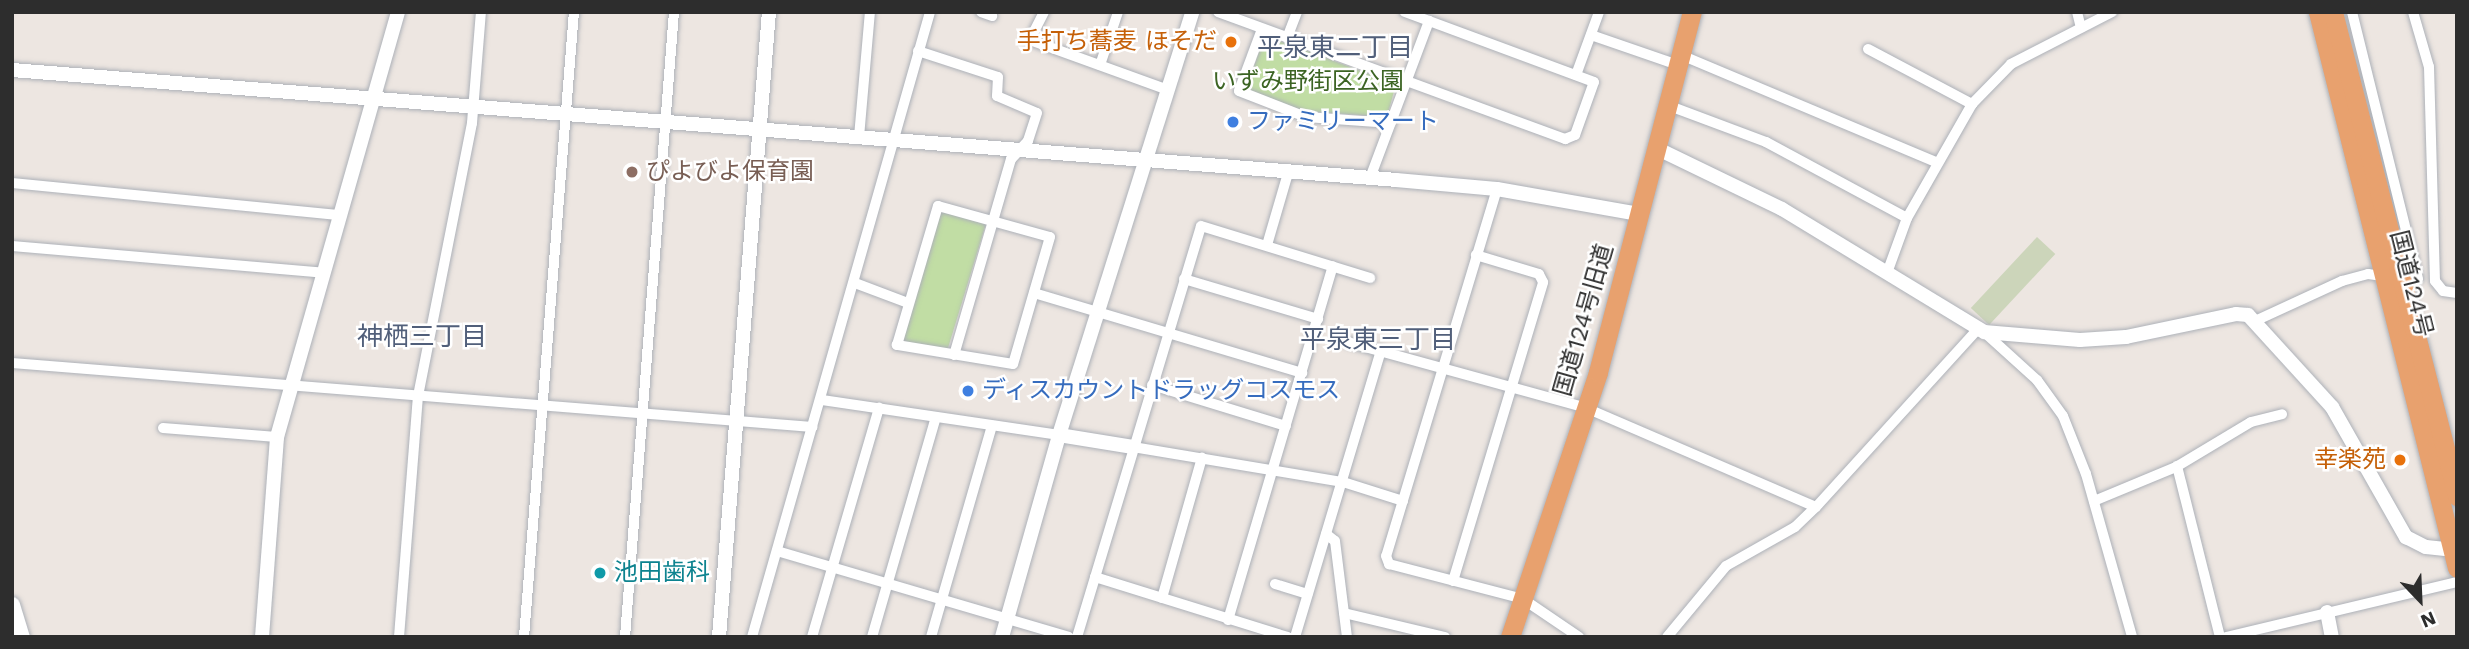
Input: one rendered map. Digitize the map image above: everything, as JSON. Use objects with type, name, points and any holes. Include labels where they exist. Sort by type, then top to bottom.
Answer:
[{"type":"highway","name":"国道124号旧道","points":[[1510,637],[1586,408],[1692,12]]},
{"type":"highway","name":"国道124号","points":[[2318,12],[2390,277],[2457,496]]},
{"type":"highway","name":"国道124号","points":[[2333,12],[2364,99],[2390,277],[2455,556]]},
{"type":"main road","points":[[12,605],[22,637]]},
{"type":"street","points":[[262,637],[277,437],[398,12]]},
{"type":"street","points":[[399,637],[418,396],[473,107],[481,12]]},
{"type":"street","points":[[524,637],[574,12]]},
{"type":"street","points":[[625,637],[674,12]]},
{"type":"street","points":[[719,637],[769,12]]},
{"type":"street","points":[[859,137],[870,12]]},
{"type":"street","points":[[752,637],[822,400],[929,12]]},
{"type":"street","points":[[1044,12],[1030,40],[1165,89]]},
{"type":"street","points":[[1100,65],[1118,12]]},
{"type":"street","points":[[1002,637],[1059,435],[1100,310],[1165,89],[1192,12]]},
{"type":"street","points":[[1218,12],[1565,139],[1575,135],[1594,82],[1405,12]]},
{"type":"street","points":[[1287,38],[1297,12]]},
{"type":"street","points":[[1576,75],[1599,12]]},
{"type":"street","points":[[2077,12],[2081,28]]},
{"type":"street","points":[[1887,273],[1907,218],[1935,162],[1972,104],[2011,64],[2112,12]]},
{"type":"street","points":[[2352,12],[2364,99],[2418,279]]},
{"type":"street","points":[[2413,12],[2429,67],[2435,281],[2443,291],[2457,293]]},
{"type":"street","points":[[1370,178],[1429,21]]},
{"type":"street","points":[[1262,29],[1239,91],[1306,117],[1391,123]]},
{"type":"street","points":[[1591,35],[1679,60],[1935,162]]},
{"type":"street","points":[[1868,50],[1972,104]]},
{"type":"street","points":[[918,51],[998,77],[997,96],[1037,113],[1027,141],[1017,151],[954,355]]},
{"type":"street","points":[[12,70],[1497,189],[1639,214]]},
{"type":"street","points":[[1667,105],[1766,142],[1907,218]]},
{"type":"street","points":[[1656,148],[1782,209],[1984,332],[2048,393],[2063,416],[2094,501],[2132,637]]},
{"type":"street","points":[[1267,245],[1288,173]]},
{"type":"street","points":[[12,183],[340,215]]},
{"type":"street","points":[[1497,189],[1386,556],[1390,565],[1523,599],[1579,637]]},
{"type":"street","points":[[938,206],[994,220],[1050,237],[1013,364],[897,345],[938,206]]},
{"type":"street","points":[[1077,637],[1201,226],[1370,278]]},
{"type":"street","points":[[12,246],[324,273]]},
{"type":"street","points":[[1453,581],[1543,282],[1539,274],[1476,255]]},
{"type":"street","points":[[1227,620],[1334,266]]},
{"type":"street","points":[[2255,321],[2342,281],[2368,274],[2435,281]]},
{"type":"street","points":[[1184,279],[1318,319]]},
{"type":"street","points":[[855,283],[908,303]]},
{"type":"street","points":[[1034,293],[1100,310],[1301,373]]},
{"type":"street","points":[[1667,637],[1726,566],[1795,527],[1816,507],[1976,331],[2080,340],[2164,331],[2236,314],[2255,321],[2332,407],[2406,537],[2455,556]]},
{"type":"street","points":[[1347,342],[1586,408],[1816,507]]},
{"type":"street","points":[[1295,637],[1381,351]]},
{"type":"street","points":[[12,363],[812,427]]},
{"type":"street","points":[[1152,385],[1286,426]]},
{"type":"street","points":[[822,400],[1202,457],[1343,482],[1403,501]]},
{"type":"street","points":[[812,637],[879,408]]},
{"type":"street","points":[[2094,501],[2178,466],[2251,422],[2282,414]]},
{"type":"street","points":[[872,637],[936,417]]},
{"type":"street","points":[[931,637],[992,426]]},
{"type":"street","points":[[163,428],[277,437]]},
{"type":"street","points":[[1162,598],[1202,457]]},
{"type":"street","points":[[2178,466],[2220,637]]},
{"type":"street","points":[[1326,534],[1335,541],[1347,637]]},
{"type":"street","points":[[777,551],[1069,637]]},
{"type":"street","points":[[1095,578],[1288,637]]},
{"type":"street","points":[[2226,637],[2457,582]]},
{"type":"street","points":[[1275,584],[1308,594]]},
{"type":"street","points":[[2327,612],[2332,637]]},
{"type":"street","points":[[1344,613],[1445,637]]},
{"type":"green space","name":"いずみ野街区公園","points":[[1272,38],[1396,84],[1387,117],[1303,111],[1250,90],[1247,86],[1263,41]]},
{"type":"green space","points":[[939,210],[986,224],[946,355],[899,341]]},
{"type":"green space","points":[[2037,237],[2055,254],[1989,325],[1971,308]]},
{"type":"place","name":"手打ち蕎麦 ほそだ","points":[[1231,42]]},
{"type":"place","name":"ファミリーマート","points":[[1233,122]]},
{"type":"place","name":"ぴよびよ保育園","points":[[632,172]]},
{"type":"place","name":"ディスカウントドラッグコスモス","points":[[968,391]]},
{"type":"place","name":"幸楽苑","points":[[2400,460]]},
{"type":"place","name":"池田歯科","points":[[600,573]]},
{"type":"district","name":"平泉東二丁目","points":[[1335,48]]},
{"type":"district","name":"神栖三丁目","points":[[422,337]]},
{"type":"district","name":"平泉東三丁目","points":[[1378,340]]}]
